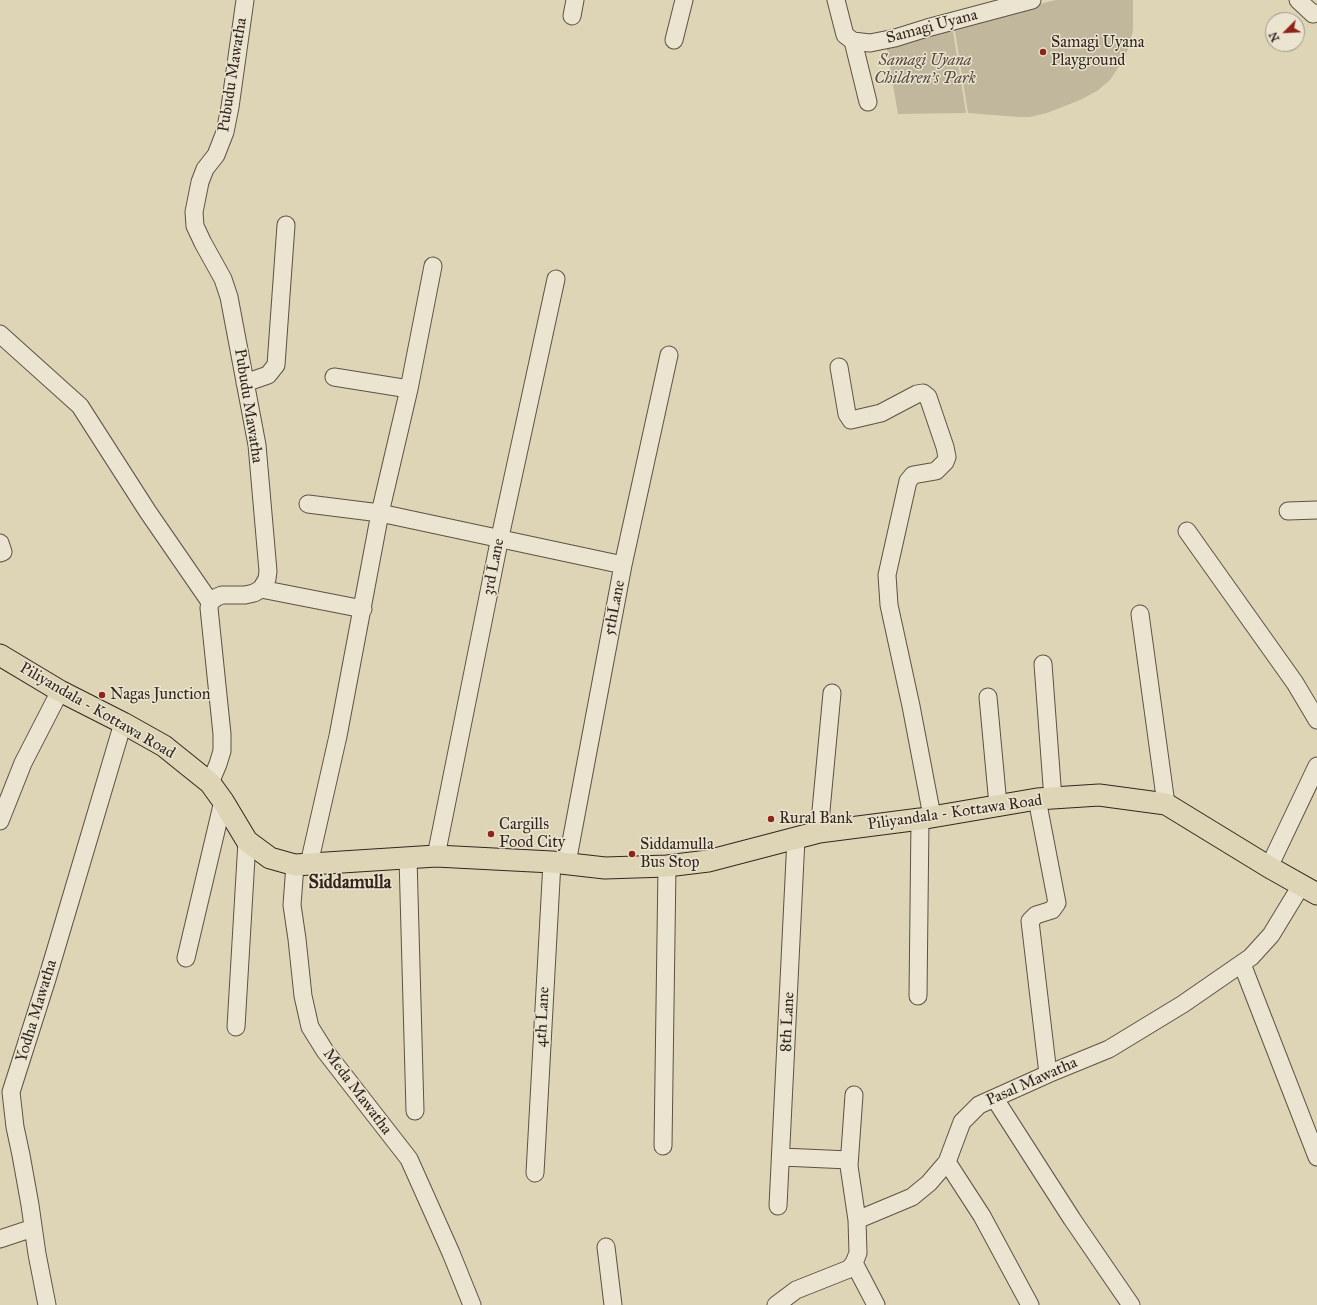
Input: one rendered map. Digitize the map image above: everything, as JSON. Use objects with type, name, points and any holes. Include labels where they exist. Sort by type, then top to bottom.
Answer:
[{"type":"main road","name":"Piliyandala - Kottawa Road","points":[[0,655],[60,691],[164,746],[210,783],[223,801],[247,841],[270,858],[302,865],[436,856],[560,862],[605,868],[668,866],[708,862],[819,832],[998,805],[1045,799],[1099,795],[1166,804],[1269,867],[1309,889]]},
{"type":"street","name":"Pubudu Mawatha","points":[[245,0],[225,132],[216,156],[205,169],[200,182],[194,212],[195,226],[203,244],[223,279],[229,297],[257,445],[267,562],[267,579],[261,590]]},
{"type":"street","points":[[674,40],[684,0]]},
{"type":"street","points":[[836,0],[845,35],[853,41],[868,102]]},
{"type":"street","name":"Samagi Uyana","points":[[853,41],[870,43],[895,38],[1032,0]]},
{"type":"street","points":[[1298,0],[1313,14],[1317,13]]},
{"type":"street","points":[[245,382],[268,375],[276,365],[286,225]]},
{"type":"street","name":"Meda Mawatha","points":[[433,266],[410,389],[380,513],[338,736],[292,905],[303,996],[310,1027],[325,1051],[409,1159],[451,1253],[472,1305]]},
{"type":"street","name":"3rd Lane","points":[[436,856],[500,538],[556,279]]},
{"type":"street","points":[[0,334],[80,406],[148,512],[210,602],[209,615],[222,734],[222,751],[210,783]]},
{"type":"street","name":"5thLane","points":[[560,862],[669,355]]},
{"type":"street","points":[[839,367],[847,414],[851,420],[881,413],[916,394],[923,393],[928,397],[947,457],[945,462],[936,471],[913,475],[908,481],[887,575],[889,605],[911,706],[926,817],[918,996]]},
{"type":"street","points":[[334,377],[410,389]]},
{"type":"street","points":[[308,504],[380,513],[623,565]]},
{"type":"street","points":[[1288,511],[1317,510]]},
{"type":"street","points":[[1187,531],[1295,684],[1317,720]]},
{"type":"street","points":[[0,543],[3,552],[0,553]]},
{"type":"street","points":[[210,602],[222,595],[245,595],[261,590],[363,609]]},
{"type":"street","points":[[1140,614],[1166,804]]},
{"type":"street","points":[[1043,664],[1045,799],[1057,903],[1052,910],[1036,915],[1030,921],[1048,1074]]},
{"type":"street","points":[[0,821],[23,763],[60,691]]},
{"type":"street","points":[[819,832],[832,693]]},
{"type":"street","points":[[988,697],[998,805]]},
{"type":"street","name":"Yodha Mawatha","points":[[47,1305],[23,1162],[15,1127],[11,1092],[50,971],[123,723]]},
{"type":"street","points":[[1269,867],[1317,766]]},
{"type":"street","points":[[186,958],[223,801]]},
{"type":"street","name":"8th Lane","points":[[778,1206],[782,1157],[796,838]]},
{"type":"street","points":[[236,1027],[247,841]]},
{"type":"street","points":[[408,858],[415,1111]]},
{"type":"street","name":"4th Lane","points":[[535,1172],[560,862]]},
{"type":"street","points":[[663,1146],[668,866]]},
{"type":"street","name":"Pasal Mawatha","points":[[857,1220],[912,1197],[929,1183],[947,1162],[962,1122],[979,1105],[1109,1049],[1183,1004],[1242,964],[1251,957],[1271,935],[1309,889]]},
{"type":"street","points":[[1242,964],[1317,1157]]},
{"type":"street","points":[[776,1305],[796,1290],[849,1269],[854,1263],[858,1253],[857,1220],[849,1166],[854,1095]]},
{"type":"street","points":[[995,1098],[1072,1219],[1131,1305]]},
{"type":"street","points":[[782,1157],[849,1160]]},
{"type":"street","points":[[947,1162],[982,1216],[1030,1305]]},
{"type":"street","points":[[0,1239],[33,1228]]},
{"type":"street","points":[[606,1247],[613,1305]]},
{"type":"street","points":[[854,1263],[876,1305]]},
{"type":"green space","name":"Samagi Uyana Playground","points":[[1056,0],[1133,0],[1133,30],[1130,44],[1124,59],[1110,80],[1097,91],[1080,100],[1047,113],[1030,117],[968,113],[954,25]]},
{"type":"green space","name":"Samagi Uyana Children's Park","points":[[952,25],[966,113],[898,114],[886,44]]},
{"type":"place","name":"Samagi Uyana Playground","points":[[1043,52]]},
{"type":"place","name":"Nagas Junction","points":[[102,695]]},
{"type":"place","name":"Rural Bank","points":[[771,819]]},
{"type":"place","name":"Cargills Food City","points":[[491,834]]},
{"type":"place","name":"Siddamulla Bus Stop","points":[[632,854]]},
{"type":"district","name":"Siddamulla","points":[[350,884]]}]
